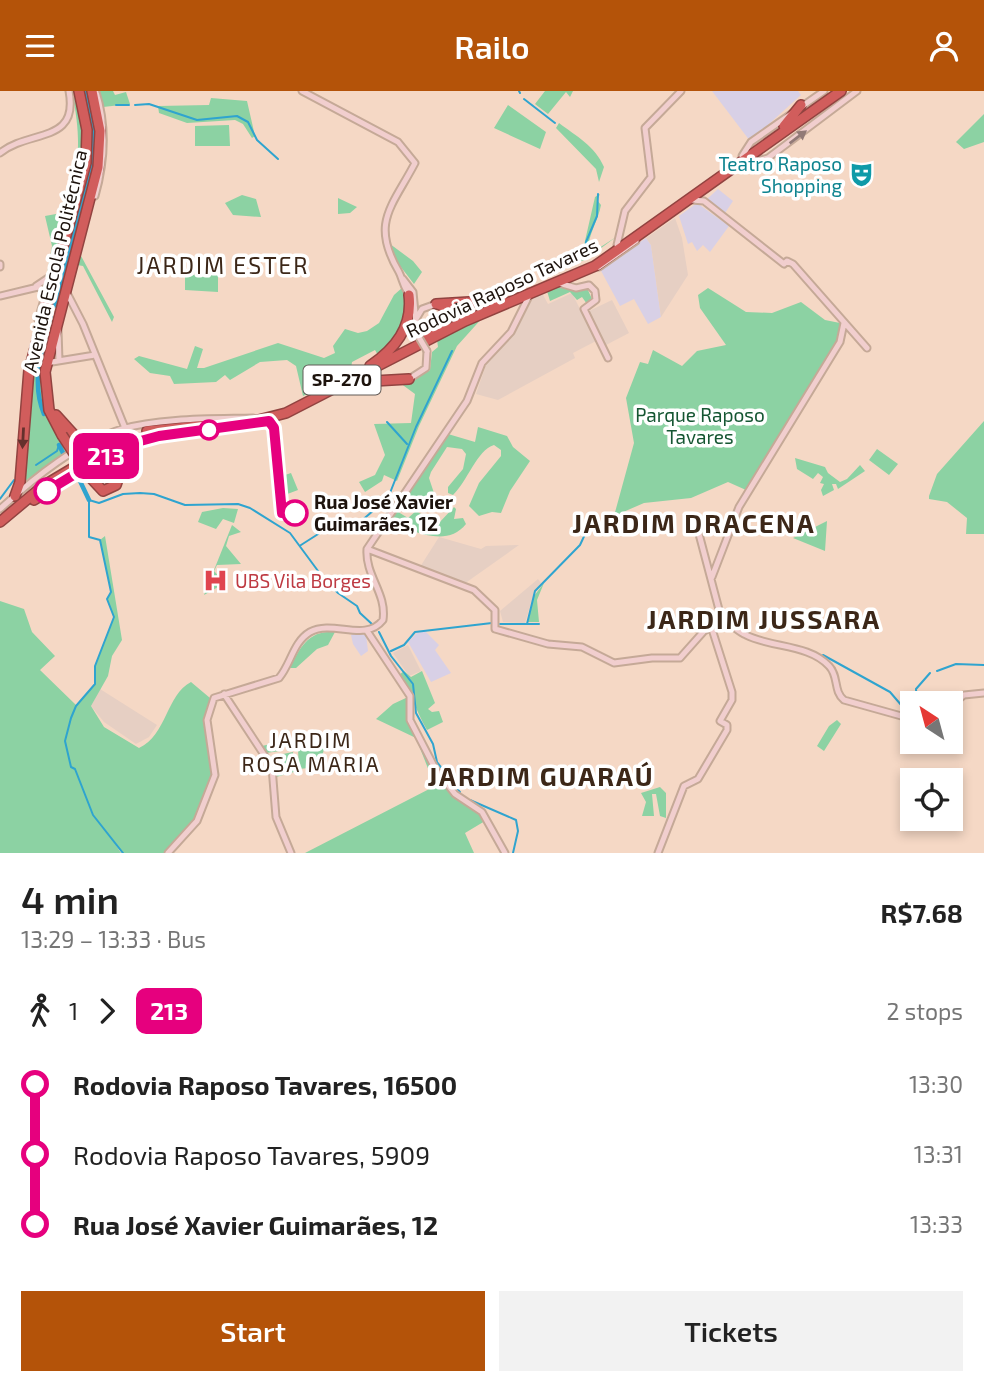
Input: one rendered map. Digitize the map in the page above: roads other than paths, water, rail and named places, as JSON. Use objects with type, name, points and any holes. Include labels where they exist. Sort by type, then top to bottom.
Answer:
[{"type":"highway","name":"Avenida Escola Politécnica","points":[[15,496],[20,482],[26,390],[35,348],[51,309],[69,278],[99,159],[99,123],[94,91]]},
{"type":"highway","name":"Rodovia Raposo Tavares","points":[[0,515],[43,479],[115,437],[251,421],[297,403],[428,336],[565,275],[621,240],[832,91]]},
{"type":"highway","name":"Rodovia Raposo Tavares","points":[[0,522],[43,487],[123,440],[251,421],[285,413],[506,301],[531,294],[578,274],[692,199],[704,196],[738,166],[841,91]]},
{"type":"highway","name":"Avenida Escola Politécnica","points":[[71,92],[87,125],[87,152],[61,254],[51,309],[44,389],[49,410],[62,435],[88,475],[103,491],[116,485],[122,467],[118,459],[105,456]]},
{"type":"highway","points":[[784,127],[800,105]]},
{"type":"highway","points":[[370,366],[394,349],[400,340],[410,311],[410,295]]},
{"type":"highway","points":[[436,304],[506,301]]},
{"type":"highway","points":[[428,336],[448,316],[445,307],[436,304]]},
{"type":"highway","points":[[409,379],[398,377],[394,366],[417,347]]},
{"type":"highway","points":[[251,421],[278,420],[299,412],[349,387],[364,375]]},
{"type":"highway","points":[[349,387],[374,381],[409,379]]},
{"type":"highway","points":[[44,389],[58,418],[85,447]]},
{"type":"highway","points":[[0,522],[105,456],[159,436]]},
{"type":"street","points":[[302,91],[398,142],[415,163],[384,226],[386,249],[406,284],[417,334],[427,351],[426,368],[409,379]]},
{"type":"street","points":[[621,240],[626,208],[651,177],[645,128],[681,91]]},
{"type":"street","points":[[742,156],[750,144],[800,105],[824,91]]},
{"type":"street","points":[[738,166],[768,158],[857,91]]},
{"type":"street","points":[[2,154],[14,143],[54,132],[66,124],[71,112],[71,92]]},
{"type":"street","points":[[704,196],[785,262],[793,264],[867,348]]},
{"type":"street","name":"Avenida Escola Politécnica","points":[[51,309],[46,292],[61,254]]},
{"type":"street","points":[[576,288],[571,283],[578,274]]},
{"type":"street","points":[[26,289],[51,276]]},
{"type":"street","points":[[59,361],[58,327],[51,309],[66,297],[69,278]]},
{"type":"street","points":[[558,283],[576,288],[589,285],[597,294],[596,300],[584,309],[608,359]]},
{"type":"street","points":[[0,296],[38,287],[46,292]]},
{"type":"street","points":[[168,853],[197,821],[215,775],[208,713],[214,698],[279,678],[300,641],[310,632],[324,628],[367,631],[383,619],[384,606],[368,569],[367,549],[467,401],[485,358],[511,332],[531,294]]},
{"type":"street","points":[[66,297],[73,303],[125,428]]},
{"type":"street","points":[[506,301],[519,305],[521,314]]},
{"type":"street","points":[[416,322],[422,309],[436,304]]},
{"type":"street","points":[[712,577],[739,507],[840,342],[844,323]]},
{"type":"street","points":[[46,363],[95,355]]},
{"type":"street","points":[[0,509],[37,477],[85,447],[125,428],[251,421]]},
{"type":"street","points":[[699,534],[722,621],[750,637],[823,661],[832,669],[838,694],[844,700],[900,716]]},
{"type":"street","points":[[367,549],[477,592],[495,610],[495,629],[548,645],[582,647],[614,663],[652,658],[680,658],[711,626],[722,621]]},
{"type":"street","points":[[658,853],[684,786],[698,779],[727,730],[727,725],[720,720],[732,700],[732,687],[711,626]]},
{"type":"street","points":[[367,631],[410,696],[410,720],[443,781],[458,796],[482,812],[505,853]]},
{"type":"street","points":[[963,696],[984,693]]},
{"type":"street","points":[[225,696],[272,767],[276,817],[291,853]]},
{"type":"waterway","points":[[54,306],[94,160],[93,121],[85,91]]},
{"type":"waterway","points":[[524,99],[555,123]]},
{"type":"waterway","points":[[135,105],[149,104],[197,120],[237,116],[248,122],[257,140],[278,159]]},
{"type":"waterway","points":[[116,105],[129,105]]},
{"type":"waterway","points":[[588,253],[586,242],[597,216],[598,194]]},
{"type":"waterway","points":[[44,414],[38,377],[51,314]]},
{"type":"waterway","points":[[301,545],[326,529],[360,522],[388,498],[416,427],[452,351]]},
{"type":"waterway","points":[[387,422],[407,444]]},
{"type":"waterway","points":[[36,465],[57,451],[59,445]]},
{"type":"waterway","points":[[59,445],[63,453]]},
{"type":"waterway","points":[[0,499],[14,480]]},
{"type":"waterway","points":[[80,481],[89,500]]},
{"type":"waterway","points":[[123,853],[93,815],[75,769],[71,767],[65,741],[76,706],[95,684],[95,666],[114,617],[107,599],[111,592],[100,540],[89,537],[89,500],[99,503],[123,494],[140,493],[154,494],[185,505],[238,504],[250,508],[290,533],[321,575],[338,593],[357,606],[360,613],[373,625]]},
{"type":"waterway","points":[[527,624],[535,591],[580,545],[587,530]]},
{"type":"waterway","points":[[391,651],[404,645],[415,632],[492,623]]},
{"type":"waterway","points":[[500,624],[539,624]]},
{"type":"waterway","points":[[379,632],[391,656],[413,684],[416,713],[433,744],[437,762],[460,792]]},
{"type":"waterway","points":[[823,655],[890,692],[900,704]]},
{"type":"waterway","points":[[937,671],[956,664],[984,665]]},
{"type":"waterway","points":[[916,691],[930,673]]},
{"type":"waterway","points":[[470,800],[516,820],[518,831],[513,853]]},
{"type":"place","name":"Teatro Raposo Shopping","points":[[862,175]]},
{"type":"place","name":"Rua José Xavier Guimarães, 12","points":[[295,513]]},
{"type":"place","name":"UBS Vila Borges","points":[[215,581]]},
{"type":"district","name":"JARDIM ESTER","points":[[223,266]]},
{"type":"district","name":"JARDIM DRACENA","points":[[694,524]]},
{"type":"district","name":"JARDIM JUSSARA","points":[[764,620]]},
{"type":"district","name":"JARDIM ROSA MARIA","points":[[311,753]]},
{"type":"district","name":"JARDIM GUARAÚ","points":[[541,777]]},
{"type":"park label","name":"Parque Raposo Tavares","points":[[700,426]]}]
